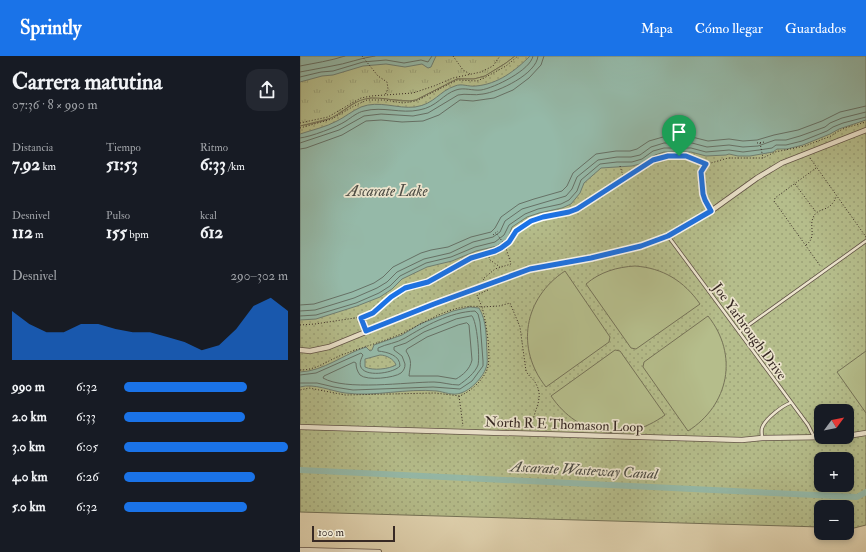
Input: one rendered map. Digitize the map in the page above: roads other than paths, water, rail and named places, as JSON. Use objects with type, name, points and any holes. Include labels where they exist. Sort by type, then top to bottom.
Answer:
[{"type":"street","points":[[300,350],[310,351],[329,347],[434,304],[530,269],[606,255],[641,246],[668,236],[711,211],[771,169],[809,152],[866,130]]},
{"type":"street","name":"North R E Thomason Loop","points":[[300,427],[742,440],[762,438],[814,438]]},
{"type":"street","points":[[854,435],[866,433]]},
{"type":"street","points":[[303,550],[379,552]]},
{"type":"lane","name":"Joe Yarbrough Drive","points":[[668,236],[790,403],[808,425],[814,436]]},
{"type":"lane","points":[[738,332],[866,241]]},
{"type":"lane","points":[[762,438],[762,428],[765,423],[781,407],[790,403]]},
{"type":"water","points":[[300,56],[436,56],[431,67],[428,68],[422,64],[405,67],[386,64],[363,66],[333,75],[322,76],[300,82]]},
{"type":"water","name":"Ascarate Lake","points":[[530,56],[866,56],[866,120],[839,129],[803,145],[787,149],[777,149],[773,152],[750,156],[729,154],[706,156],[691,152],[664,152],[655,155],[644,163],[632,166],[601,168],[584,183],[580,193],[571,204],[562,208],[527,217],[512,227],[508,238],[497,246],[476,251],[452,261],[427,267],[402,279],[392,289],[380,297],[357,306],[316,319],[300,320],[300,134],[324,127],[361,107],[368,105],[381,104],[415,107],[427,103],[455,86],[476,86],[492,83],[512,72]]},
{"type":"water","points":[[470,307],[479,308],[485,324],[487,366],[473,386],[465,391],[458,394],[425,390],[356,394],[311,386],[300,387],[300,372],[317,369],[366,347],[370,351],[374,345],[402,335],[420,324],[453,311]],"holes":[[[382,355],[392,359],[396,365],[381,369],[365,367],[365,359]]]},
{"type":"waterway","name":"Ascarate Wasteway Canal","points":[[300,470],[857,497],[866,492]]}]
